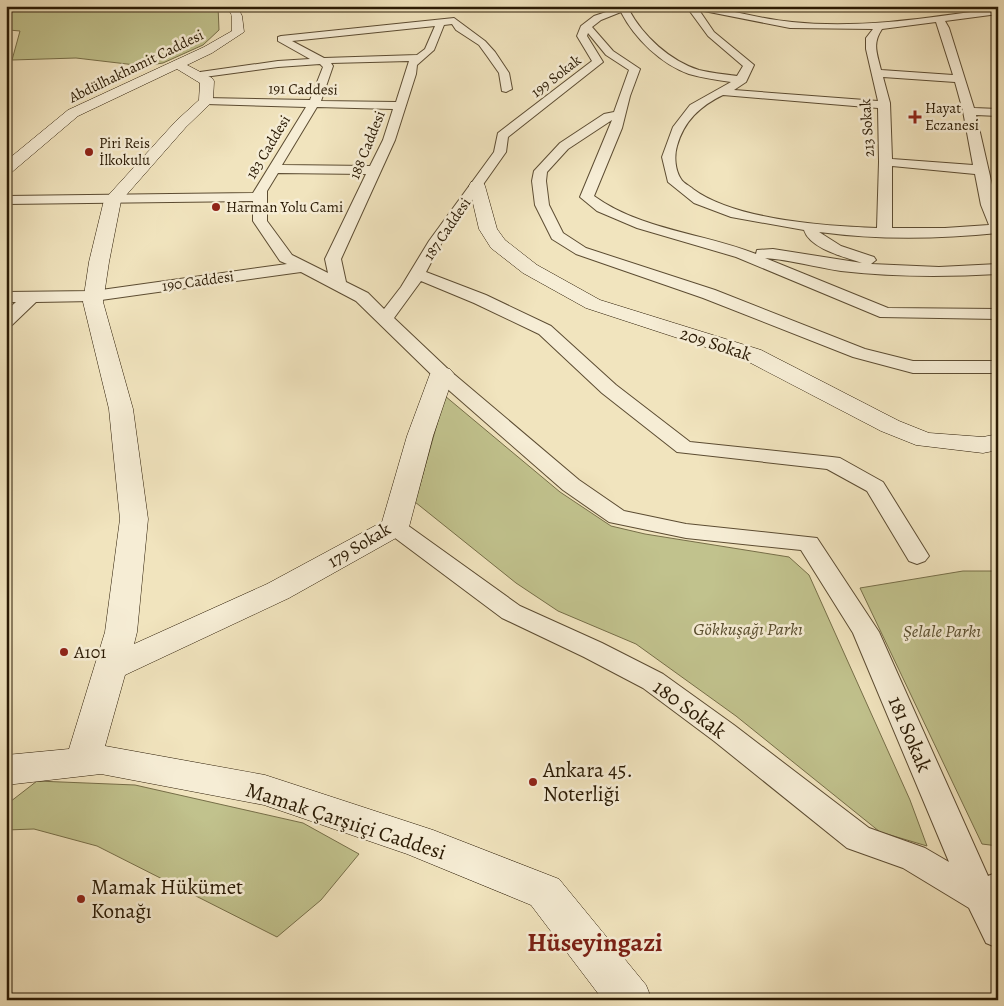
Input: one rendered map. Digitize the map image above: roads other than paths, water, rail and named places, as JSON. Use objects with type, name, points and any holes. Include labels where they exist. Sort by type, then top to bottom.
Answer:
[{"type":"street","name":"Abdülhakhamit Caddesi","points":[[6,169],[73,113],[208,50],[238,32],[237,16],[232,6]]},
{"type":"street","name":"199 Sokak","points":[[502,136],[598,62],[582,36],[584,28],[608,14],[638,6]]},
{"type":"street","points":[[691,6],[790,25],[879,27],[998,11]]},
{"type":"street","points":[[691,6],[711,34],[749,65],[742,80],[724,92],[699,103],[684,118],[671,142],[668,159],[672,179],[701,202],[741,216],[810,227],[938,233],[998,229],[988,206],[969,111],[944,28],[939,19]]},
{"type":"street","points":[[624,9],[628,18],[638,30],[672,61],[692,71],[742,80]]},
{"type":"street","points":[[322,61],[281,39],[454,21],[460,28],[482,43],[504,74],[506,89]]},
{"type":"street","name":"188 Caddesi","points":[[338,285],[333,259],[389,140],[411,74],[412,64],[429,50],[441,22]]},
{"type":"street","name":"213 Sokak","points":[[879,27],[871,38],[871,49],[884,104],[886,162],[884,231]]},
{"type":"street","points":[[584,28],[591,30],[596,40],[613,57],[635,69],[601,168],[586,197],[602,208],[642,225],[742,254],[886,314],[998,314]]},
{"type":"street","points":[[197,76],[278,64],[419,58]]},
{"type":"street","name":"183 Caddesi","points":[[260,197],[260,191],[273,168],[317,98],[328,66],[322,61]]},
{"type":"street","points":[[83,762],[121,632],[134,519],[121,409],[93,302],[99,262],[113,200],[181,124],[206,101],[206,81],[176,64]]},
{"type":"street","points":[[878,73],[958,79]]},
{"type":"street","points":[[724,92],[884,104]]},
{"type":"street","name":"191 Caddesi","points":[[206,101],[399,106]]},
{"type":"street","points":[[969,111],[998,113]]},
{"type":"street","points":[[620,115],[608,117],[564,146],[541,171],[539,181],[542,205],[557,236],[581,251],[709,294],[859,353],[913,367],[998,367]]},
{"type":"street","name":"187 Caddesi","points":[[385,319],[417,274],[434,244],[500,152],[502,136]]},
{"type":"street","points":[[886,162],[980,170]]},
{"type":"street","points":[[273,168],[375,170]]},
{"type":"street","name":"209 Sokak","points":[[477,186],[488,229],[498,244],[530,269],[594,304],[753,355],[890,426],[925,440],[983,445],[998,442]]},
{"type":"street","points":[[6,200],[260,197],[260,221],[286,258],[362,297],[442,374]]},
{"type":"street","points":[[810,227],[813,236],[836,249],[895,270]]},
{"type":"street","points":[[742,254],[767,253],[838,265],[895,270],[998,269]]},
{"type":"street","name":"190 Caddesi","points":[[6,297],[94,296],[303,267]]},
{"type":"street","points":[[417,274],[480,298],[545,330],[609,389],[684,448],[832,463],[875,487],[917,556]]},
{"type":"street","points":[[6,321],[31,297]]},
{"type":"street","name":"179 Sokak","points":[[110,668],[278,591],[395,527],[420,436],[442,374]]},
{"type":"street","name":"181 Sokak","points":[[442,374],[571,486],[617,517],[686,531],[809,543],[866,632],[989,892],[998,932]]},
{"type":"street","name":"180 Sokak","points":[[395,527],[511,612],[593,650],[653,681],[724,733],[858,838],[914,858],[989,892]]},
{"type":"street","name":"Mamak Çarşıiçi Caddesi","points":[[6,770],[101,760],[265,790],[419,842],[545,892],[630,1000]]},
{"type":"place","name":"Hayat Eczanesi","points":[[915,117]]},
{"type":"place","name":"Piri Reis İlkokulu","points":[[89,152]]},
{"type":"place","name":"Harman Yolu Cami","points":[[216,207]]},
{"type":"place","name":"A101","points":[[64,652]]},
{"type":"place","name":"Ankara 45. Noterliği","points":[[533,782]]},
{"type":"place","name":"Mamak Hükümet Konağı","points":[[81,899]]},
{"type":"district","name":"Hüseyingazi","points":[[595,942]]},
{"type":"park label","name":"Gökkuşağı Parkı","points":[[748,629]]},
{"type":"park label","name":"Şelale Parkı","points":[[942,631]]}]
